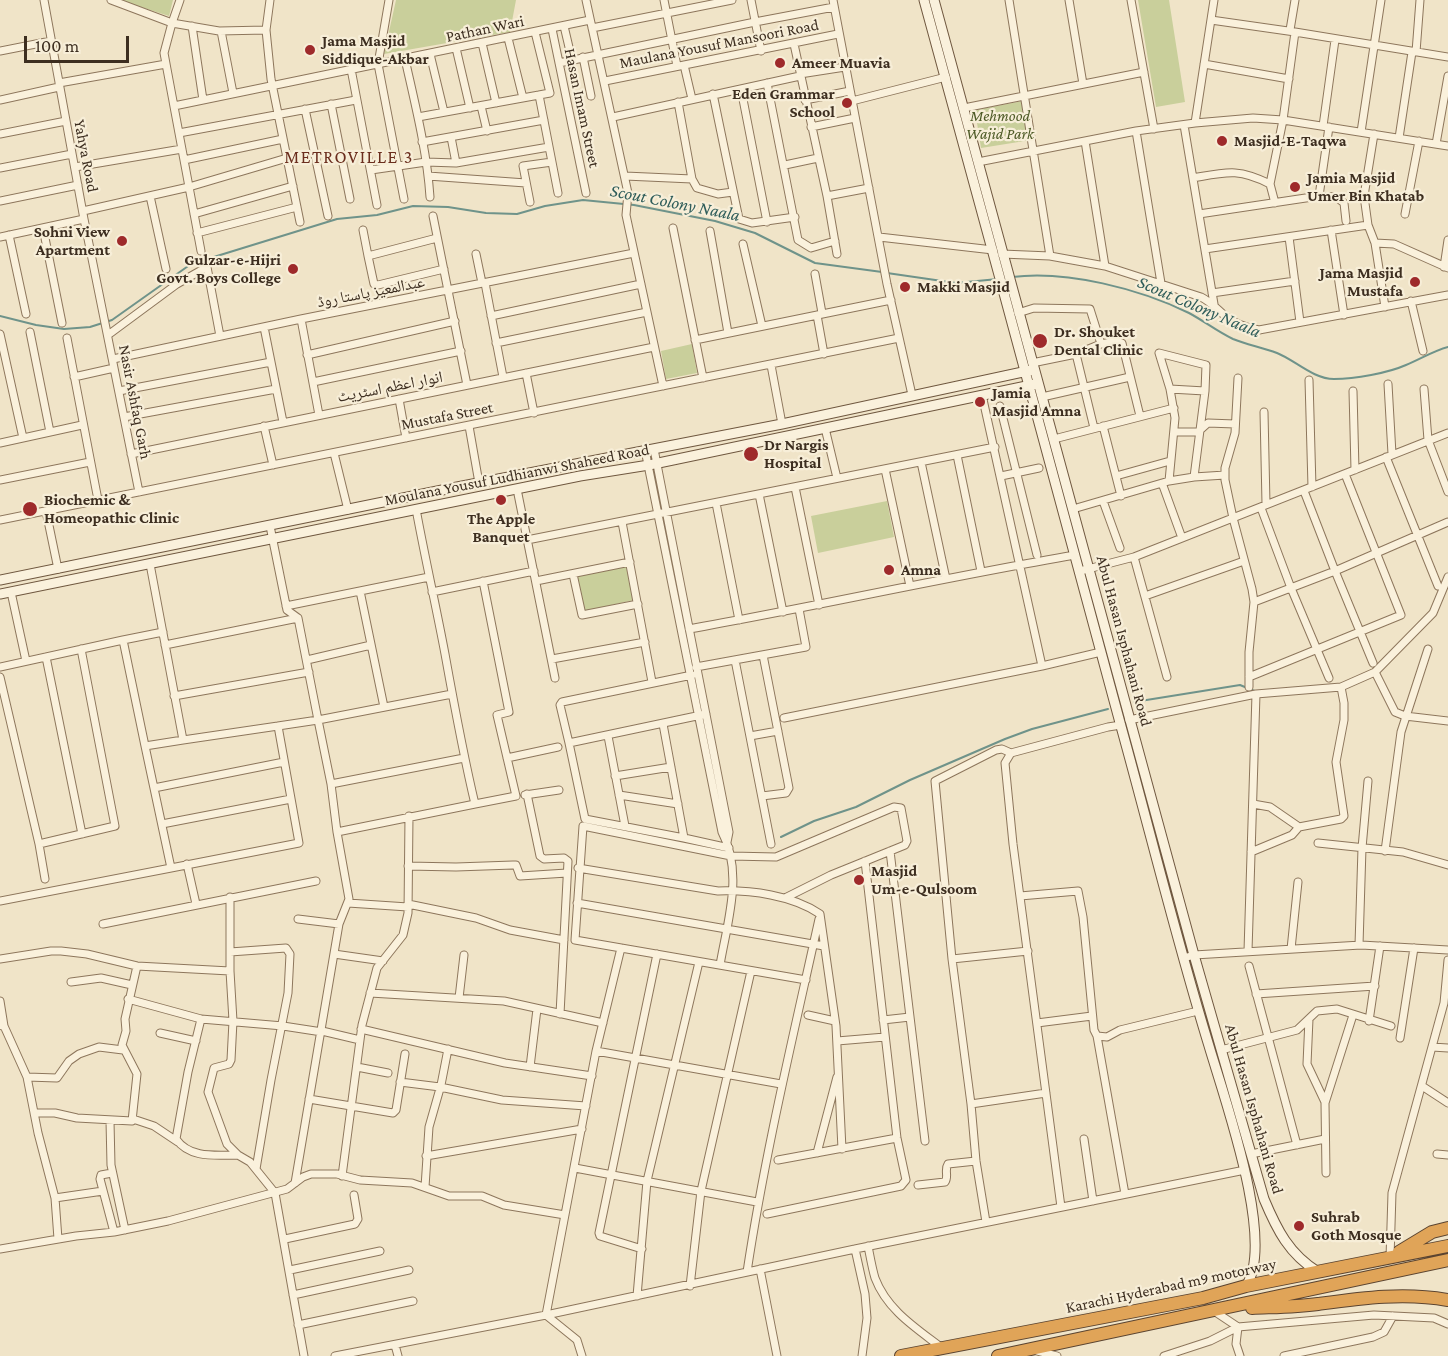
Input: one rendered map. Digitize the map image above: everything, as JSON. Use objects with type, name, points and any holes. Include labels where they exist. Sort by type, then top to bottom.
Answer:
[{"type":"highway","points":[[1390,1258],[1432,1232],[1448,1228]]},
{"type":"highway","name":"Karachi Hyderabad m9 motorway","points":[[902,1356],[1203,1298],[1246,1286],[1448,1245]]},
{"type":"highway","points":[[998,1356],[1448,1260]]},
{"type":"highway","points":[[1214,1311],[1315,1304],[1377,1295],[1430,1296],[1448,1300]]},
{"type":"main road","name":"Abul Hasan Isphahani Road","points":[[924,0],[1031,368],[1075,555],[1101,652],[1125,723],[1251,1154],[1271,1217],[1295,1256],[1318,1272]]},
{"type":"main road","name":"Abul Hasan Isphahani Road","points":[[934,0],[978,162],[997,253]]},
{"type":"main road","name":"Moulana Yousuf Ludhianwi Shaheed Road","points":[[0,580],[782,424],[1031,368]]},
{"type":"main road","name":"Abul Hasan Isphahani Road","points":[[1034,385],[1042,397],[1090,568],[1125,723],[1184,958],[1245,1170],[1254,1222],[1254,1270],[1246,1286]]},
{"type":"main road","name":"Moulana Yousuf Ludhianwi Shaheed Road","points":[[0,594],[416,509],[653,464],[1034,385]]},
{"type":"main road","points":[[1254,1222],[1271,1217]]},
{"type":"street","name":"Yahya Road","points":[[44,0],[104,316]]},
{"type":"street","points":[[111,0],[172,23],[221,31],[266,30]]},
{"type":"street","points":[[180,0],[164,53],[201,252]]},
{"type":"street","points":[[270,0],[266,30],[272,85],[300,222]]},
{"type":"street","points":[[389,0],[378,64],[404,199]]},
{"type":"street","points":[[586,0],[625,176],[628,193],[626,215],[663,386]]},
{"type":"street","points":[[664,0],[672,39],[692,99]]},
{"type":"street","points":[[592,28],[732,0]]},
{"type":"street","points":[[751,0],[761,51]]},
{"type":"street","points":[[1009,0],[1050,256]]},
{"type":"street","points":[[1069,0],[1083,84]]},
{"type":"street","points":[[1131,0],[1154,129]]},
{"type":"street","points":[[1195,123],[1214,0]]},
{"type":"street","points":[[1275,202],[1270,184],[1289,79],[1295,0]]},
{"type":"street","points":[[1361,132],[1381,0]]},
{"type":"street","points":[[1399,138],[1414,52],[1420,0]]},
{"type":"street","points":[[559,63],[834,4],[887,284],[912,395]]},
{"type":"street","name":"Pathan Wari","points":[[174,106],[590,20]]},
{"type":"street","points":[[1210,20],[1448,57]]},
{"type":"street","points":[[192,26],[203,100]]},
{"type":"street","points":[[564,26],[572,60]]},
{"type":"street","name":"Hasan Imam Street","points":[[552,28],[586,193]]},
{"type":"street","points":[[221,31],[233,93]]},
{"type":"street","points":[[418,117],[550,93],[535,32]]},
{"type":"street","name":"Maulana Yousuf Mansoori Road","points":[[605,81],[838,34]]},
{"type":"street","points":[[508,38],[523,98]]},
{"type":"street","points":[[1319,196],[1335,40]]},
{"type":"street","points":[[0,51],[51,41]]},
{"type":"street","points":[[482,43],[496,103]]},
{"type":"street","points":[[794,44],[837,254]]},
{"type":"street","points":[[456,48],[470,108]]},
{"type":"street","points":[[430,54],[444,112]]},
{"type":"street","points":[[584,57],[591,96]]},
{"type":"street","points":[[405,59],[418,117],[430,197]]},
{"type":"street","points":[[0,100],[59,85],[166,64]]},
{"type":"street","points":[[1204,64],[1289,79]]},
{"type":"street","points":[[613,117],[845,67]]},
{"type":"street","points":[[351,69],[377,205]]},
{"type":"street","points":[[964,108],[1144,72]]},
{"type":"street","points":[[1436,144],[1448,76]]},
{"type":"street","points":[[852,101],[946,77]]},
{"type":"street","points":[[767,83],[798,240],[811,248],[835,241]]},
{"type":"street","points":[[741,89],[767,222]]},
{"type":"street","points":[[805,100],[850,91]]},
{"type":"street","points":[[713,94],[739,219],[752,224],[795,217]]},
{"type":"street","points":[[539,95],[558,193]]},
{"type":"street","points":[[179,134],[356,100]]},
{"type":"street","points":[[678,102],[692,179],[697,188],[718,194],[733,192]]},
{"type":"street","points":[[332,104],[350,199]]},
{"type":"street","points":[[481,106],[487,131]]},
{"type":"street","points":[[305,109],[328,216]]},
{"type":"street","points":[[811,127],[855,118]]},
{"type":"street","points":[[978,162],[1136,131],[1253,118],[1283,120],[1448,146]]},
{"type":"street","points":[[422,142],[544,120]]},
{"type":"street","points":[[0,134],[66,121]]},
{"type":"street","points":[[1184,125],[1214,304]]},
{"type":"street","points":[[1136,131],[1161,283]]},
{"type":"street","points":[[1374,134],[1364,196],[1368,225],[1375,243],[1385,307]]},
{"type":"street","points":[[451,137],[456,163]]},
{"type":"street","points":[[184,160],[283,139]]},
{"type":"street","points":[[1085,141],[1105,266]]},
{"type":"street","points":[[1405,214],[1419,141]]},
{"type":"street","points":[[371,170],[426,162],[456,163],[549,147]]},
{"type":"street","points":[[75,167],[182,149]]},
{"type":"street","points":[[0,168],[72,154]]},
{"type":"street","points":[[83,211],[189,187],[287,158]]},
{"type":"street","points":[[785,165],[818,158]]},
{"type":"street","points":[[530,202],[523,166],[552,162]]},
{"type":"street","points":[[1193,178],[1231,171],[1240,172],[1270,184]]},
{"type":"street","points":[[428,176],[526,183]]},
{"type":"street","points":[[625,176],[692,179]]},
{"type":"street","points":[[0,201],[78,185]]},
{"type":"street","points":[[194,214],[293,186]]},
{"type":"street","points":[[826,196],[869,188]]},
{"type":"street","points":[[150,196],[166,269]]},
{"type":"street","points":[[1199,214],[1319,196],[1336,197],[1341,200],[1344,203],[1346,221]]},
{"type":"street","points":[[197,234],[297,207]]},
{"type":"street","points":[[433,216],[467,385]]},
{"type":"street","points":[[0,237],[84,219]]},
{"type":"street","points":[[1205,249],[1368,225]]},
{"type":"street","points":[[43,228],[62,323]]},
{"type":"street","points":[[673,228],[703,378]]},
{"type":"street","points":[[363,230],[374,284],[444,270]]},
{"type":"street","points":[[1331,230],[1344,315]]},
{"type":"street","points":[[710,231],[728,333]]},
{"type":"street","points":[[9,235],[26,314]]},
{"type":"street","points":[[879,237],[997,253],[1050,256],[1105,266],[1161,283],[1214,304],[1225,316],[1248,328],[1259,330],[1448,295]]},
{"type":"street","points":[[1289,237],[1300,322]]},
{"type":"street","points":[[368,256],[437,238]]},
{"type":"street","points":[[1375,243],[1394,244],[1446,268],[1448,240]]},
{"type":"street","points":[[743,244],[762,326]]},
{"type":"street","name":"عبدالمعیز پاستا روڈ","points":[[113,359],[634,253]]},
{"type":"street","points":[[476,254],[503,377]]},
{"type":"street","points":[[108,335],[177,284],[207,267],[220,336]]},
{"type":"street","points":[[815,274],[824,354]]},
{"type":"street","points":[[1212,293],[1295,281]]},
{"type":"street","points":[[491,316],[641,284]]},
{"type":"street","points":[[695,340],[891,300]]},
{"type":"street","points":[[1411,302],[1423,351]]},
{"type":"street","points":[[1015,311],[1034,308],[1090,309],[1101,344]]},
{"type":"street","points":[[496,344],[647,312]]},
{"type":"street","name":"Nasir Ashfaq Garh","points":[[104,316],[138,492]]},
{"type":"street","points":[[301,319],[319,415]]},
{"type":"street","points":[[307,355],[455,321]]},
{"type":"street","points":[[264,327],[283,422]]},
{"type":"street","points":[[30,332],[50,432]]},
{"type":"street","points":[[0,334],[23,438]]},
{"type":"street","points":[[67,338],[98,500]]},
{"type":"street","name":"Mustafa Street","points":[[0,520],[900,338]]},
{"type":"street","points":[[1031,368],[1101,344],[1116,341],[1122,343],[1140,416]]},
{"type":"street","name":"انوار اعظم اسٹریٹ","points":[[131,454],[654,347]]},
{"type":"street","points":[[313,382],[460,351]]},
{"type":"street","points":[[1182,538],[1166,482],[1174,432],[1174,408],[1159,354],[1161,353],[1206,365],[1201,430],[1194,477]]},
{"type":"street","points":[[1076,354],[1094,428]]},
{"type":"street","points":[[119,391],[271,362]]},
{"type":"street","points":[[771,365],[782,424]]},
{"type":"street","points":[[74,377],[114,368]]},
{"type":"street","points":[[526,373],[534,412]]},
{"type":"street","points":[[1042,397],[1130,377]]},
{"type":"street","points":[[1238,378],[1235,433],[1225,475],[1254,602],[1249,652],[1249,687]]},
{"type":"street","points":[[1309,381],[1312,487]]},
{"type":"street","points":[[1388,384],[1389,456],[1438,586]]},
{"type":"street","points":[[124,417],[276,389]]},
{"type":"street","points":[[1170,389],[1205,391]]},
{"type":"street","points":[[1424,389],[1428,440],[1448,492]]},
{"type":"street","points":[[1353,391],[1355,470]]},
{"type":"street","points":[[982,395],[1042,666]]},
{"type":"street","points":[[399,399],[406,438]]},
{"type":"street","points":[[1000,406],[1037,555]]},
{"type":"street","points":[[1054,439],[1174,408]]},
{"type":"street","points":[[1264,412],[1263,506],[1291,588],[1329,678]]},
{"type":"street","points":[[1174,432],[1198,432],[1208,423],[1236,424]]},
{"type":"street","points":[[0,443],[82,425]]},
{"type":"street","points":[[264,426],[273,465]]},
{"type":"street","points":[[469,426],[479,483]]},
{"type":"street","points":[[1103,426],[1121,496]]},
{"type":"street","points":[[825,428],[837,478]]},
{"type":"street","points":[[1080,571],[1134,557],[1448,433]]},
{"type":"street","points":[[528,540],[995,447]]},
{"type":"street","points":[[650,449],[659,515],[694,672],[706,714],[729,832],[733,891],[720,965]]},
{"type":"street","points":[[334,453],[348,510]]},
{"type":"street","points":[[957,454],[981,571]]},
{"type":"street","points":[[0,480],[90,462]]},
{"type":"street","points":[[921,462],[946,579]]},
{"type":"street","points":[[1116,476],[1170,462]]},
{"type":"street","points":[[653,464],[667,513],[689,629],[698,717],[722,832],[729,849]]},
{"type":"street","points":[[1001,476],[1040,468]]},
{"type":"street","points":[[885,469],[910,586]]},
{"type":"street","points":[[1249,677],[1360,633],[1401,614],[1345,474]]},
{"type":"street","points":[[1073,508],[1166,482],[1225,475]]},
{"type":"street","points":[[795,487],[819,605]]},
{"type":"street","points":[[517,489],[555,678]]},
{"type":"street","points":[[1304,491],[1373,663]]},
{"type":"street","points":[[759,494],[783,612]]},
{"type":"street","points":[[1103,501],[1120,548]]},
{"type":"street","points":[[716,503],[739,620]]},
{"type":"street","points":[[416,509],[475,804]]},
{"type":"street","points":[[46,511],[58,569]]},
{"type":"street","points":[[622,522],[652,682]]},
{"type":"street","points":[[1254,602],[1335,572],[1448,522]]},
{"type":"street","points":[[270,526],[287,610],[298,618],[331,784],[337,832],[349,892],[348,903],[339,924],[295,1183]]},
{"type":"street","points":[[689,629],[799,609],[981,571],[1075,555]]},
{"type":"street","points":[[1134,557],[1167,677]]},
{"type":"street","points":[[1144,596],[1244,561]]},
{"type":"street","points":[[536,581],[630,562]]},
{"type":"street","points":[[150,564],[183,740]]},
{"type":"street","points":[[432,592],[534,571]]},
{"type":"street","points":[[573,574],[582,615],[638,604]]},
{"type":"street","points":[[286,606],[429,577]]},
{"type":"street","points":[[986,1222],[976,1161],[952,959],[935,781],[996,750],[1002,749],[1011,753],[1108,727],[1256,694],[1341,687],[1375,672],[1433,613],[1448,577]]},
{"type":"street","points":[[483,581],[509,712],[497,715],[516,796]]},
{"type":"street","points":[[360,591],[384,707]]},
{"type":"street","points":[[11,592],[26,661]]},
{"type":"street","points":[[729,849],[585,819],[561,703],[694,672],[735,660],[806,647],[799,609]]},
{"type":"street","points":[[165,645],[298,618]]},
{"type":"street","points":[[0,667],[163,632]]},
{"type":"street","points":[[123,640],[171,868]]},
{"type":"street","points":[[552,659],[645,642]]},
{"type":"street","points":[[307,660],[371,645]]},
{"type":"street","points":[[39,844],[115,826],[81,649]]},
{"type":"street","points":[[1385,851],[1401,732],[1428,649]]},
{"type":"street","points":[[784,718],[1101,652]]},
{"type":"street","points":[[762,796],[786,793],[789,788],[763,655]]},
{"type":"street","points":[[46,657],[82,834]]},
{"type":"street","points":[[735,660],[771,844]]},
{"type":"street","points":[[174,696],[309,672]]},
{"type":"street","points":[[1375,672],[1393,709],[1405,716],[1448,722]]},
{"type":"street","points":[[0,677],[45,879]]},
{"type":"street","points":[[1251,852],[1292,835],[1299,827],[1341,819],[1344,816],[1336,762],[1344,720],[1341,687]]},
{"type":"street","points":[[145,746],[318,720],[452,694]]},
{"type":"street","points":[[1248,951],[1256,694]]},
{"type":"street","points":[[569,744],[706,714]]},
{"type":"street","points":[[663,724],[684,838]]},
{"type":"street","points":[[0,901],[299,843],[278,726]]},
{"type":"street","points":[[750,736],[778,731]]},
{"type":"street","points":[[608,736],[625,826]]},
{"type":"street","points":[[507,758],[558,747]]},
{"type":"street","points":[[1011,753],[1005,764],[1061,1207]]},
{"type":"street","points":[[331,784],[464,758]]},
{"type":"street","points":[[154,788],[284,762]]},
{"type":"street","points":[[615,776],[671,767]]},
{"type":"street","points":[[1359,945],[1362,848],[1368,782]]},
{"type":"street","points":[[337,832],[409,816],[559,790]]},
{"type":"street","points":[[527,795],[540,856],[544,859],[566,859],[560,1014]]},
{"type":"street","points":[[619,795],[678,804]]},
{"type":"street","points":[[162,824],[291,799]]},
{"type":"street","points":[[1253,804],[1270,807],[1299,827]]},
{"type":"street","points":[[785,898],[831,874],[905,845],[907,841],[901,808],[898,807],[776,856],[583,826],[578,868],[575,940],[806,980]]},
{"type":"street","points":[[342,1176],[361,1029],[370,993],[377,968],[403,935],[408,906],[409,816]]},
{"type":"street","points":[[1318,843],[1403,852],[1448,865]]},
{"type":"street","points":[[890,851],[925,1141]]},
{"type":"street","points":[[767,1214],[901,1186],[906,1180],[897,1138],[865,861]]},
{"type":"street","points":[[188,864],[196,904]]},
{"type":"street","points":[[408,866],[456,867],[513,864],[516,865],[520,876],[567,873]]},
{"type":"street","points":[[578,868],[717,891],[785,898],[820,914],[837,1041],[843,1149]]},
{"type":"street","points":[[103,924],[316,880]]},
{"type":"street","points":[[1291,949],[1298,882]]},
{"type":"street","points":[[1020,896],[1078,891],[1083,916],[1092,1016],[1125,1194]]},
{"type":"street","points":[[230,897],[233,1021],[231,1060],[229,1064],[214,1068],[208,1092],[227,1144],[256,1168],[275,1193],[304,1356]]},
{"type":"street","points":[[348,903],[408,906],[476,918],[510,930],[564,940]]},
{"type":"street","points":[[577,903],[824,946]]},
{"type":"street","points":[[747,1272],[781,1084],[820,914]]},
{"type":"street","points":[[298,919],[339,924]]},
{"type":"street","points":[[1184,958],[1194,954],[1359,945],[1448,950]]},
{"type":"street","points":[[1369,1020],[1380,946]]},
{"type":"street","points":[[230,952],[282,948],[289,950],[290,975],[283,1026],[256,1168]]},
{"type":"street","points":[[546,1315],[596,1051],[621,948]]},
{"type":"street","points":[[1400,1038],[1414,948]]},
{"type":"street","points":[[0,959],[61,951],[87,954],[137,966],[230,970]]},
{"type":"street","points":[[952,959],[1028,951]]},
{"type":"street","points":[[334,954],[383,961]]},
{"type":"street","points":[[642,1249],[600,1236],[657,954]]},
{"type":"street","points":[[459,998],[464,955]]},
{"type":"street","points":[[1390,1258],[1392,1193],[1444,1003],[1448,960]]},
{"type":"street","points":[[637,1296],[647,1181],[699,962]]},
{"type":"street","points":[[133,1119],[137,1074],[123,1050],[122,1042],[126,1031],[124,1019],[137,966]]},
{"type":"street","points":[[1249,966],[1297,1145]]},
{"type":"street","points":[[690,1286],[701,1191],[751,971]]},
{"type":"street","points":[[71,982],[101,978],[132,985]]},
{"type":"street","points":[[1256,994],[1375,986]]},
{"type":"street","points":[[370,993],[504,1001],[603,1023]]},
{"type":"street","points":[[128,999],[201,1018],[322,1031],[360,1040]]},
{"type":"street","points":[[0,1001],[2,1026],[27,1077],[55,1198],[58,1239]]},
{"type":"street","points":[[530,1066],[537,1009]]},
{"type":"street","points":[[1221,1050],[1297,1030],[1317,1011],[1337,1009],[1391,1026]]},
{"type":"street","points":[[1096,1036],[1107,1037],[1120,1030],[1198,1011]]},
{"type":"street","points":[[808,1015],[835,1021]]},
{"type":"street","points":[[1326,1173],[1325,1103],[1353,1015]]},
{"type":"street","points":[[1037,1023],[1092,1016]]},
{"type":"street","points":[[883,1020],[910,1017]]},
{"type":"street","points":[[178,1143],[176,1136],[201,1018]]},
{"type":"street","points":[[1309,1019],[1307,1064],[1325,1103]]},
{"type":"street","points":[[361,1029],[505,1063],[592,1076]]},
{"type":"street","points":[[160,1034],[196,1041]]},
{"type":"street","points":[[837,1041],[885,1037]]},
{"type":"street","points":[[27,1077],[57,1078],[69,1061],[79,1054],[99,1047],[123,1050]]},
{"type":"street","points":[[1432,1047],[1448,1048]]},
{"type":"street","points":[[425,1187],[429,1127],[448,1049]]},
{"type":"street","points":[[596,1051],[781,1084]]},
{"type":"street","points":[[309,1099],[393,1113],[396,1110],[405,1054]]},
{"type":"street","points":[[357,1067],[388,1073]]},
{"type":"street","points":[[817,1153],[839,1069]]},
{"type":"street","points":[[400,1082],[440,1087],[502,1100],[586,1106]]},
{"type":"street","points":[[1422,1086],[1448,1103]]},
{"type":"street","points":[[971,1104],[1046,1093]]},
{"type":"street","points":[[34,1113],[55,1113],[110,1121],[130,1122],[133,1119]]},
{"type":"street","points":[[133,1119],[153,1126],[198,1154],[238,1155]]},
{"type":"street","points":[[110,1121],[112,1173],[125,1230]]},
{"type":"street","points":[[426,1156],[582,1129]]},
{"type":"street","points":[[778,1160],[897,1138]]},
{"type":"street","points":[[1084,1139],[1093,1201]]},
{"type":"street","points":[[1251,1154],[1325,1139]]},
{"type":"street","points":[[1437,1154],[1448,1155]]},
{"type":"street","points":[[918,1185],[945,1182],[948,1164],[976,1161]]},
{"type":"street","points":[[574,1168],[758,1202]]},
{"type":"street","points":[[335,1356],[690,1286],[868,1246],[1245,1170]]},
{"type":"street","points":[[112,1173],[100,1176],[114,1232]]},
{"type":"street","points":[[0,1249],[114,1232],[168,1221],[275,1193],[287,1189],[311,1174],[412,1183],[444,1195],[482,1196],[504,1205],[565,1215]]},
{"type":"street","points":[[55,1198],[103,1191]]},
{"type":"street","points":[[285,1239],[355,1224],[358,1219],[354,1195]]},
{"type":"street","points":[[868,1246],[875,1277],[884,1296],[895,1311],[942,1348]]},
{"type":"street","points":[[855,1249],[865,1294],[867,1318],[862,1356]]},
{"type":"street","points":[[290,1270],[380,1251]]},
{"type":"street","points":[[760,1269],[777,1356]]},
{"type":"street","points":[[293,1294],[409,1270]]},
{"type":"street","points":[[298,1325],[413,1301]]},
{"type":"street","points":[[1214,1311],[1238,1327]]},
{"type":"street","points":[[546,1315],[577,1340],[582,1356]]},
{"type":"street","points":[[1164,1356],[1210,1341],[1238,1327],[1374,1315],[1434,1318],[1448,1324]]},
{"type":"street","points":[[1284,1356],[1373,1337],[1384,1332],[1393,1316]]},
{"type":"street","points":[[1238,1327],[1236,1344],[1240,1356]]},
{"type":"street","points":[[395,1344],[398,1356]]},
{"type":"street","points":[[1029,1349],[1057,1356]]},
{"type":"green space","points":[[119,0],[173,0],[169,16]]},
{"type":"green space","points":[[396,0],[516,0],[510,32],[384,54]]},
{"type":"green space","points":[[1138,0],[1169,0],[1185,102],[1156,107]]},
{"type":"green space","name":"Mehmood Wajid Park","points":[[1023,101],[1031,140],[981,148],[975,110]]},
{"type":"green space","points":[[692,344],[697,373],[666,379],[661,351]]},
{"type":"green space","points":[[887,501],[894,537],[818,553],[811,516]]},
{"type":"green space","points":[[626,566],[634,600],[585,611],[577,576]]},
{"type":"waterway","name":"Scout Colony Naala","points":[[0,316],[64,329],[90,327],[112,320],[191,264],[337,219],[377,215],[413,206],[517,214],[545,206],[583,200],[634,205],[715,221],[755,233],[815,263],[882,272]]},
{"type":"waterway","name":"Scout Colony Naala","points":[[887,273],[956,283],[998,279]]},
{"type":"waterway","name":"Scout Colony Naala","points":[[1012,277],[1056,276],[1079,279],[1103,283],[1148,296],[1189,313],[1233,339],[1277,353],[1311,373],[1326,378],[1352,378],[1381,373],[1399,368],[1448,347]]},
{"type":"waterway","points":[[1134,702],[1240,685],[1257,692]]},
{"type":"waterway","points":[[781,837],[814,821],[856,807],[910,780],[1005,739],[1032,729],[1108,709]]},
{"type":"place","name":"Jama Masjid Siddique-Akbar","points":[[310,50]]},
{"type":"place","name":"Ameer Muavia","points":[[780,63]]},
{"type":"place","name":"Eden Grammar School","points":[[847,103]]},
{"type":"place","name":"Masjid-E-Taqwa","points":[[1222,141]]},
{"type":"place","name":"Jamia Masjid Umer Bin Khatab","points":[[1295,187]]},
{"type":"place","name":"Sohni View Apartment","points":[[122,241]]},
{"type":"place","name":"Gulzar-e-Hijri Govt. Boys College","points":[[293,269]]},
{"type":"place","name":"Jama Masjid Mustafa","points":[[1415,282]]},
{"type":"place","name":"Makki Masjid","points":[[905,287]]},
{"type":"place","name":"Dr. Shouket Dental Clinic","points":[[1040,341]]},
{"type":"place","name":"Jamia Masjid Amna","points":[[980,402]]},
{"type":"place","name":"Dr Nargis Hospital","points":[[751,454]]},
{"type":"place","name":"The Apple Banquet","points":[[501,500]]},
{"type":"place","name":"Biochemic & Homeopathic Clinic","points":[[30,509]]},
{"type":"place","name":"Amna","points":[[889,570]]},
{"type":"place","name":"Masjid Um-e-Qulsoom","points":[[859,880]]},
{"type":"place","name":"Suhrab Goth Mosque","points":[[1299,1226]]},
{"type":"district","name":"METROVILLE 3","points":[[349,157]]}]
